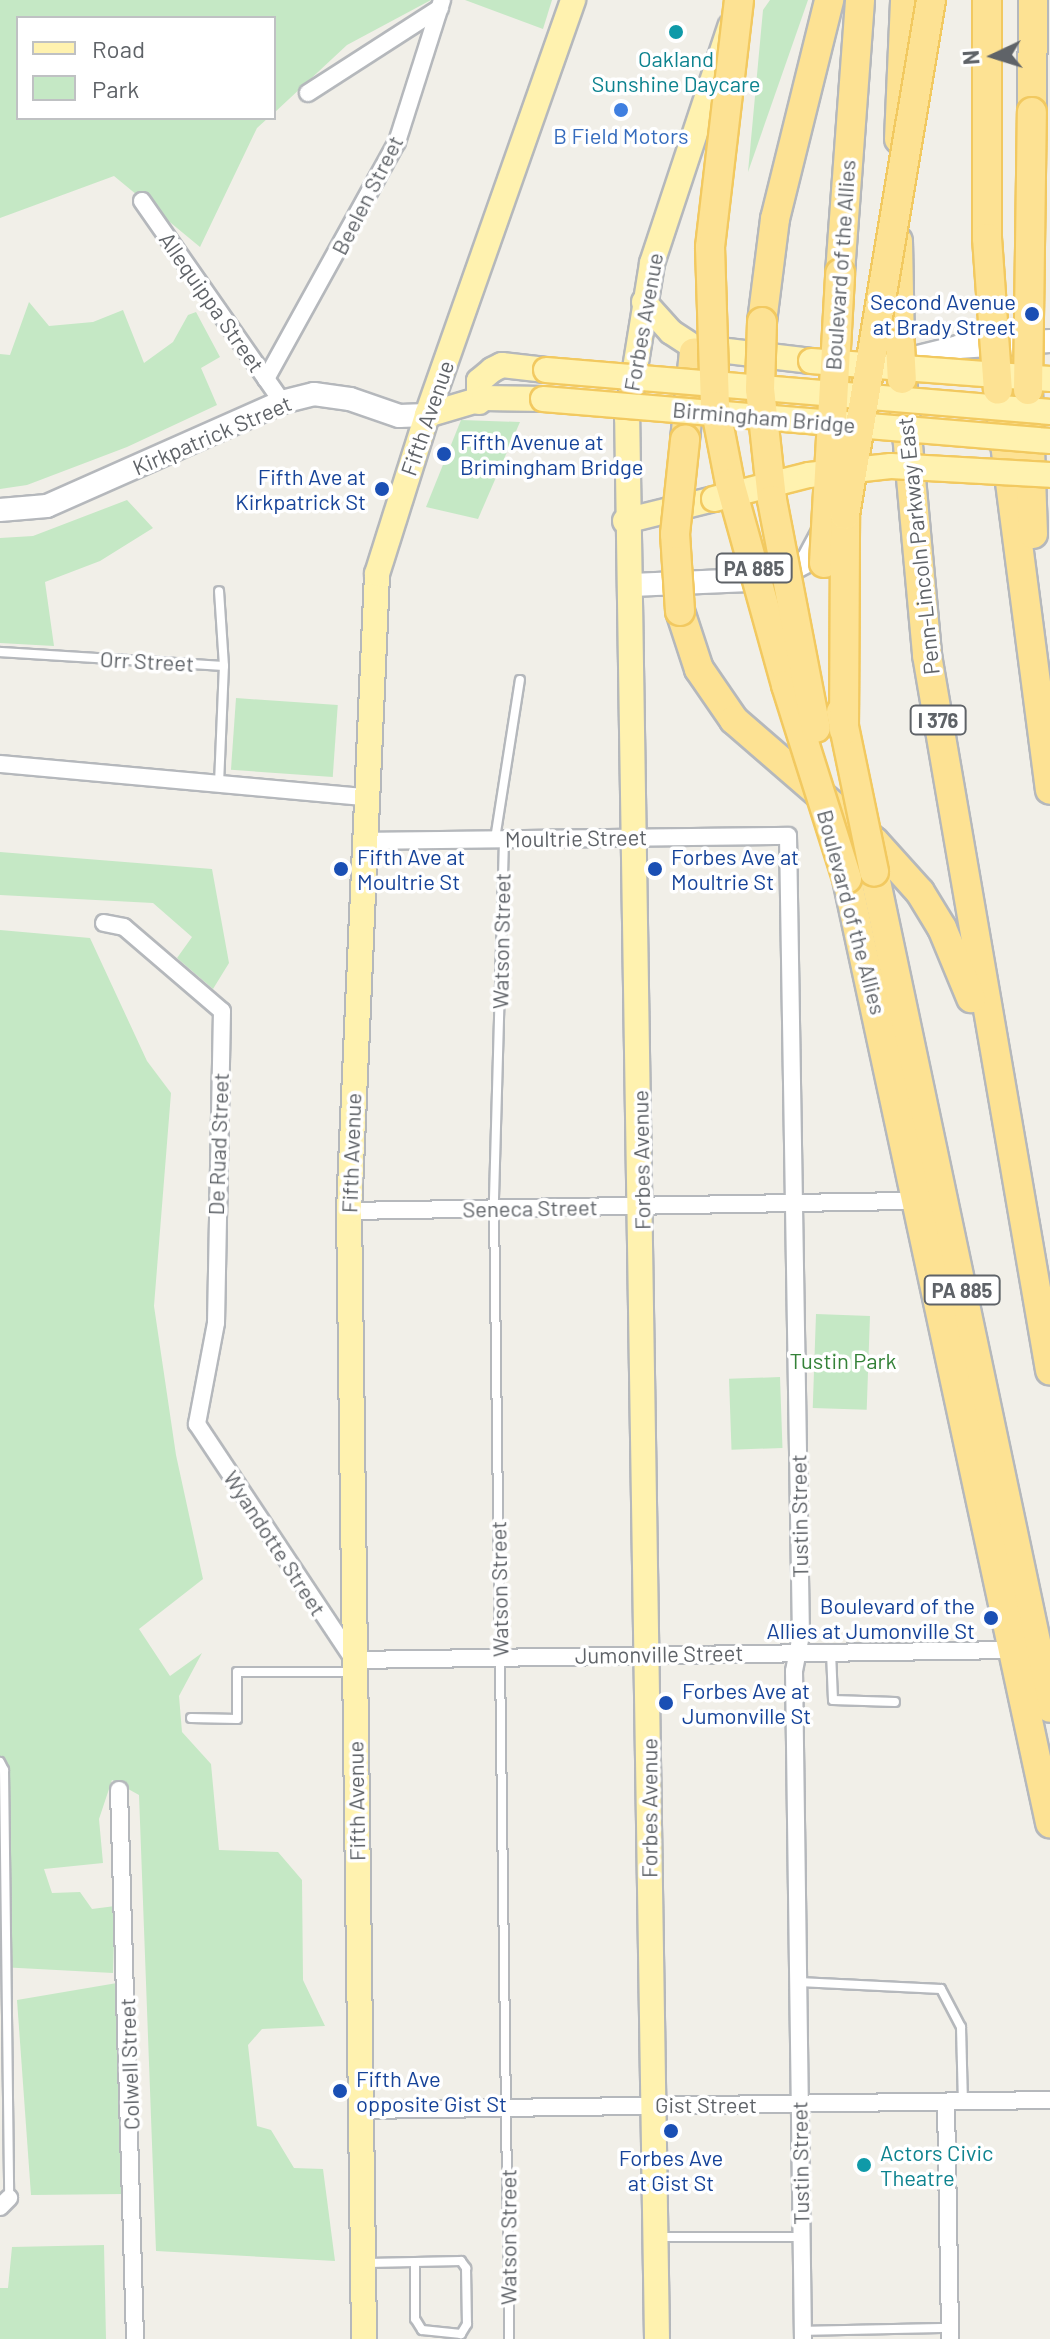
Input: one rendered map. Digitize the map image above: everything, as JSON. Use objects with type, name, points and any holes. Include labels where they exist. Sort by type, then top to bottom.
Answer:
[{"type":"highway","name":"Boulevard of the Allies","points":[[742,0],[710,247],[712,380],[724,456],[786,685],[861,875],[1050,1708]]},
{"type":"highway","points":[[829,0],[775,219],[762,322],[760,389],[772,500],[861,875]]},
{"type":"highway","name":"Boulevard of the Allies","points":[[860,0],[824,507],[826,602],[861,875],[1012,1650],[1050,1823]]},
{"type":"highway","name":"Penn-Lincoln Parkway East","points":[[905,0],[898,186],[900,344],[927,655],[993,1059],[1050,1370]]},
{"type":"highway","points":[[844,730],[845,515],[931,0]]},
{"type":"highway","points":[[987,0],[987,238],[998,390],[1049,778]]},
{"type":"highway","points":[[1033,0],[1049,778]]},
{"type":"highway","points":[[710,247],[675,534],[680,611],[699,669],[734,720],[875,842],[920,892],[952,950],[993,1059]]},
{"type":"main road","name":"Fifth Avenue","points":[[364,2339],[349,1211],[365,841],[364,797],[377,574],[427,415],[573,0]]},
{"type":"main road","name":"Forbes Avenue","points":[[657,2339],[632,585],[625,521],[627,418],[644,302],[661,229],[710,78],[742,0]]},
{"type":"main road","points":[[644,302],[681,340],[723,354],[1039,385]]},
{"type":"main road","points":[[632,585],[757,581],[798,568],[821,537],[836,416],[858,381],[885,365],[958,347],[1050,341]]},
{"type":"main road","name":"Birmingham Bridge","points":[[479,402],[479,381],[502,365],[1050,412]]},
{"type":"main road","name":"Kirkpatrick Street","points":[[0,510],[47,506],[282,402],[314,394],[350,399],[399,416],[427,415]]},
{"type":"main road","name":"Birmingham Bridge","points":[[427,415],[501,396],[1050,441]]},
{"type":"main road","points":[[625,521],[809,475],[891,466],[1050,475]]},
{"type":"street","points":[[308,93],[441,4]]},
{"type":"street","name":"Beelen Street","points":[[266,379],[397,142],[441,4]]},
{"type":"street","name":"Allequippa Street","points":[[142,201],[282,402]]},
{"type":"street","points":[[0,764],[364,797]]},
{"type":"street","name":"Moultrie Street","points":[[365,841],[788,836]]},
{"type":"street","name":"Tustin Street","points":[[788,836],[801,1651],[794,1671],[802,2335]]},
{"type":"street","name":"De Ruad Street","points":[[104,923],[124,927],[222,1011],[216,1323],[197,1424]]},
{"type":"street","name":"Seneca Street","points":[[349,1211],[903,1201]]},
{"type":"street","name":"Wyandotte Street","points":[[197,1424],[354,1666]]},
{"type":"street","name":"Jumonville Street","points":[[354,1666],[500,1657],[1012,1650]]},
{"type":"street","name":"Colwell Street","points":[[119,1790],[135,2339]]},
{"type":"street","name":"Gist Street","points":[[361,2110],[1050,2100]]},
{"type":"street","points":[[950,2334],[954,2102]]},
{"type":"lane","points":[[219,591],[224,666]]},
{"type":"lane","name":"Orr Street","points":[[0,652],[224,666],[219,784]]},
{"type":"lane","name":"Watson Street","points":[[509,2339],[494,1208],[500,839],[520,680]]},
{"type":"lane","points":[[830,1651],[833,1700],[895,1702]]},
{"type":"lane","points":[[191,1718],[237,1719],[237,1672],[354,1666]]},
{"type":"lane","points":[[0,1762],[4,1770],[5,2203]]},
{"type":"lane","points":[[798,1982],[941,1989],[961,2027],[954,2102]]},
{"type":"lane","points":[[655,2237],[801,2237]]},
{"type":"lane","points":[[363,2263],[415,2265],[461,2261],[466,2268],[467,2324],[461,2334],[422,2330],[415,2319],[415,2265]]},
{"type":"lane","points":[[802,2335],[950,2334]]},
{"type":"green space","points":[[0,0],[431,0],[347,45],[276,111],[276,16],[16,16],[16,120],[266,120],[257,128],[200,247],[114,176],[0,218]]},
{"type":"green space","points":[[465,0],[552,0],[543,29]]},
{"type":"green space","points":[[770,0],[808,0],[748,172],[763,10]]},
{"type":"green space","points":[[29,302],[49,326],[93,322],[123,310],[144,363],[173,342],[188,315],[196,312],[220,357],[201,368],[217,405],[127,447],[27,485],[0,489],[0,354],[10,355]]},
{"type":"green space","points":[[461,420],[520,422],[478,519],[426,507]]},
{"type":"green space","points":[[127,500],[153,528],[100,561],[45,582],[54,646],[0,643],[0,538],[33,536]]},
{"type":"green space","points":[[236,698],[338,705],[333,777],[231,770]]},
{"type":"green space","points":[[0,852],[212,869],[229,963],[213,989],[177,958],[192,937],[153,903],[0,895]]},
{"type":"green space","points":[[0,930],[90,938],[147,1061],[171,1093],[154,1306],[176,1455],[203,1579],[139,1629],[170,1676],[202,1653],[179,1696],[182,1732],[211,1764],[219,1850],[278,1852],[302,1880],[303,1980],[325,2026],[262,2029],[248,2045],[257,2126],[271,2130],[294,2168],[323,2169],[335,2261],[156,2251],[139,1795],[112,1780],[99,1819],[103,1863],[44,1869],[52,1893],[80,1892],[92,1909],[115,1906],[113,1973],[0,1967]]},
{"type":"green space","name":"Tustin Park","points":[[816,1314],[870,1316],[867,1410],[813,1408]]},
{"type":"green space","points":[[780,1377],[782,1448],[732,1450],[729,1379]]},
{"type":"green space","points":[[117,1983],[124,2194],[31,2195],[17,2000]]},
{"type":"green space","points":[[104,2245],[106,2339],[0,2339],[0,2288],[8,2288],[12,2247]]},
{"type":"place","name":"Oakland Sunshine Daycare","points":[[676,32]]},
{"type":"place","name":"B Field Motors","points":[[621,110]]},
{"type":"place","name":"Second Avenue at Brady Street","points":[[1032,314]]},
{"type":"place","name":"Fifth Avenue at Brimingham Bridge","points":[[444,454]]},
{"type":"place","name":"Fifth Ave at Kirkpatrick St","points":[[382,489]]},
{"type":"place","name":"Fifth Ave at Moultrie St","points":[[341,869]]},
{"type":"place","name":"Forbes Ave at Moultrie St","points":[[655,869]]},
{"type":"place","name":"Boulevard of the Allies at Jumonville St","points":[[991,1618]]},
{"type":"place","name":"Forbes Ave at Jumonville St","points":[[666,1703]]},
{"type":"place","name":"Fifth Ave opposite Gist St","points":[[340,2091]]},
{"type":"place","name":"Forbes Ave at Gist St","points":[[671,2131]]},
{"type":"place","name":"Actors Civic Theatre","points":[[864,2165]]}]
